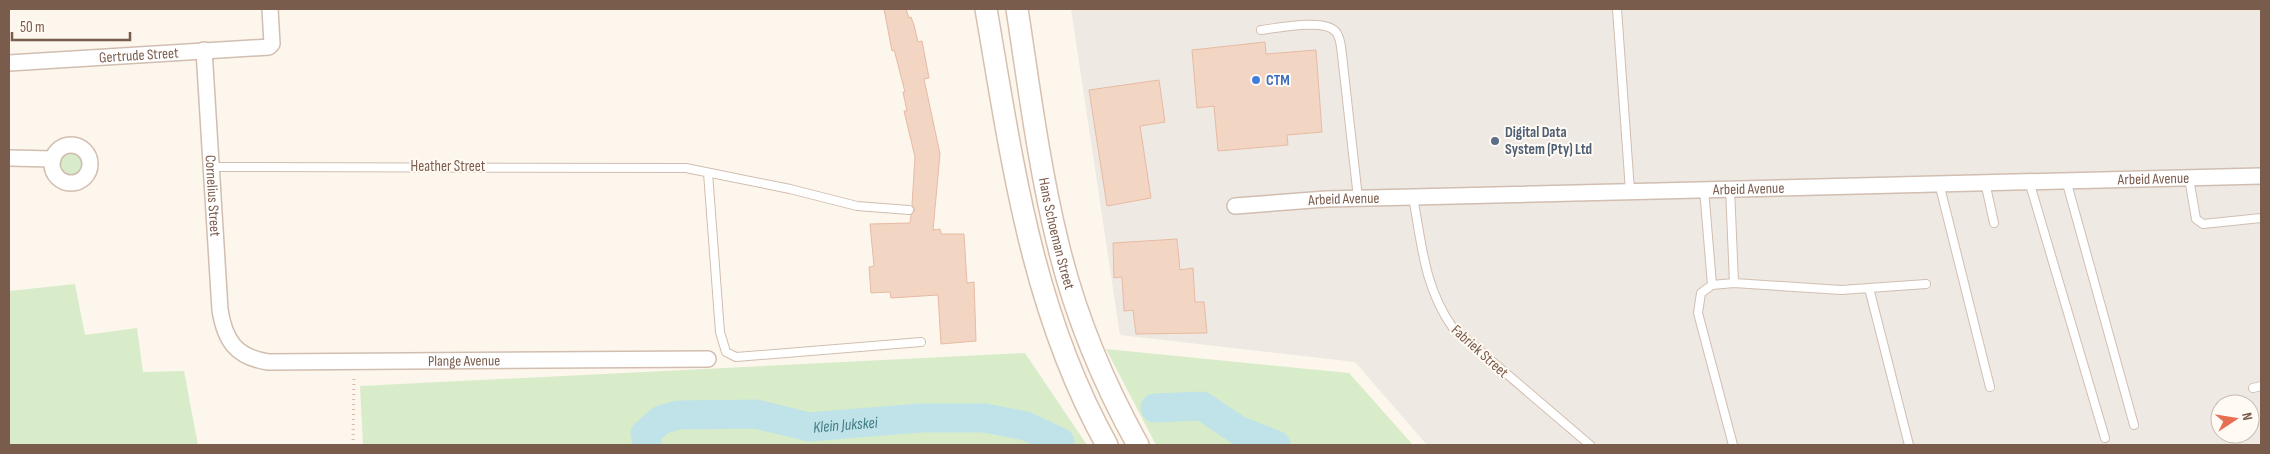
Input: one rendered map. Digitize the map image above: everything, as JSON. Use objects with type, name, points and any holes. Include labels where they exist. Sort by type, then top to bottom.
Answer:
[{"type":"main road","name":"Hans Schoeman Street","points":[[986,9],[1017,192],[1042,289],[1070,368],[1107,445]]},
{"type":"main road","name":"Hans Schoeman Street","points":[[1017,9],[1038,141],[1058,245],[1069,284],[1094,356],[1118,410],[1138,445]]},
{"type":"street","name":"Gertrude Street","points":[[9,63],[269,47],[272,44],[270,9]]},
{"type":"street","name":"Cornelius Street","points":[[204,50],[220,310],[228,339]]},
{"type":"street","points":[[9,158],[53,159]]},
{"type":"street","name":"Arbeid Avenue","points":[[1235,206],[1358,198],[2261,176]]},
{"type":"street","name":"Plange Avenue","points":[[228,339],[244,355],[254,360],[268,362],[708,359]]},
{"type":"lane","points":[[1617,9],[1630,191]]},
{"type":"lane","points":[[1261,30],[1321,24],[1337,33],[1342,55],[1358,198]]},
{"type":"lane","name":"Heather Street","points":[[211,167],[686,168],[790,189],[857,206],[909,210]]},
{"type":"lane","points":[[708,173],[720,332],[726,352],[736,357],[921,342]]},
{"type":"lane","points":[[2189,178],[2196,219],[2199,222],[2203,224],[2261,218]]},
{"type":"lane","points":[[2066,180],[2134,425]]},
{"type":"lane","points":[[1985,182],[1994,223]]},
{"type":"lane","points":[[2029,182],[2105,438]]},
{"type":"lane","points":[[1938,183],[1990,387]]},
{"type":"lane","points":[[1730,188],[1734,283]]},
{"type":"lane","points":[[1704,189],[1712,285]]},
{"type":"lane","name":"Fabriek Street","points":[[1413,197],[1431,289],[1441,311],[1453,328],[1590,445]]},
{"type":"lane","points":[[1733,445],[1698,313],[1701,293],[1712,285],[1734,283],[1841,290],[1926,284]]},
{"type":"lane","points":[[1868,288],[1909,445]]},
{"type":"lane","points":[[2253,388],[2261,386]]},
{"type":"path","points":[[353,445],[354,362]]},
{"type":"shaded area","points":[[1071,9],[2261,9],[2261,445],[1427,445],[1355,362],[1120,335]]},
{"type":"green space","points":[[71,150],[81,154],[85,164],[81,174],[71,178],[61,174],[57,164],[61,154]]},
{"type":"green space","points":[[75,284],[85,335],[137,328],[143,372],[184,371],[198,445],[9,445],[9,291]]},
{"type":"green space","points":[[1106,349],[1349,373],[1413,445],[1156,445]]},
{"type":"green space","points":[[1025,353],[1087,445],[363,445],[360,386]]},
{"type":"building","points":[[884,9],[906,9],[914,25],[918,42],[922,41],[929,78],[924,79],[940,154],[933,230],[940,229],[941,234],[964,234],[967,283],[974,282],[976,341],[941,344],[938,295],[891,298],[890,292],[871,293],[869,267],[874,266],[870,224],[910,223],[911,215],[915,210],[912,205],[915,157],[904,111],[907,111],[903,92],[905,92],[894,50],[892,51]]},
{"type":"building","name":"CTM","points":[[1265,42],[1266,54],[1316,50],[1322,132],[1287,135],[1288,145],[1218,151],[1214,106],[1197,108],[1192,50]]},
{"type":"building","points":[[1159,80],[1165,122],[1140,126],[1151,198],[1107,206],[1089,90]]},
{"type":"building","points":[[1177,239],[1180,270],[1193,268],[1195,302],[1204,302],[1207,333],[1136,334],[1133,310],[1124,311],[1122,277],[1114,278],[1113,243]]},
{"type":"waterway","name":"Klein Jukskei","points":[[1155,408],[1202,406],[1238,430],[1276,445]]},
{"type":"waterway","name":"Klein Jukskei","points":[[647,445],[645,434],[661,420],[678,415],[756,414],[809,427],[920,418],[985,418],[1026,426],[1060,442]]},
{"type":"place","name":"CTM","points":[[1256,80]]},
{"type":"place","name":"Digital Data System (Pty) Ltd","points":[[1495,141]]}]
